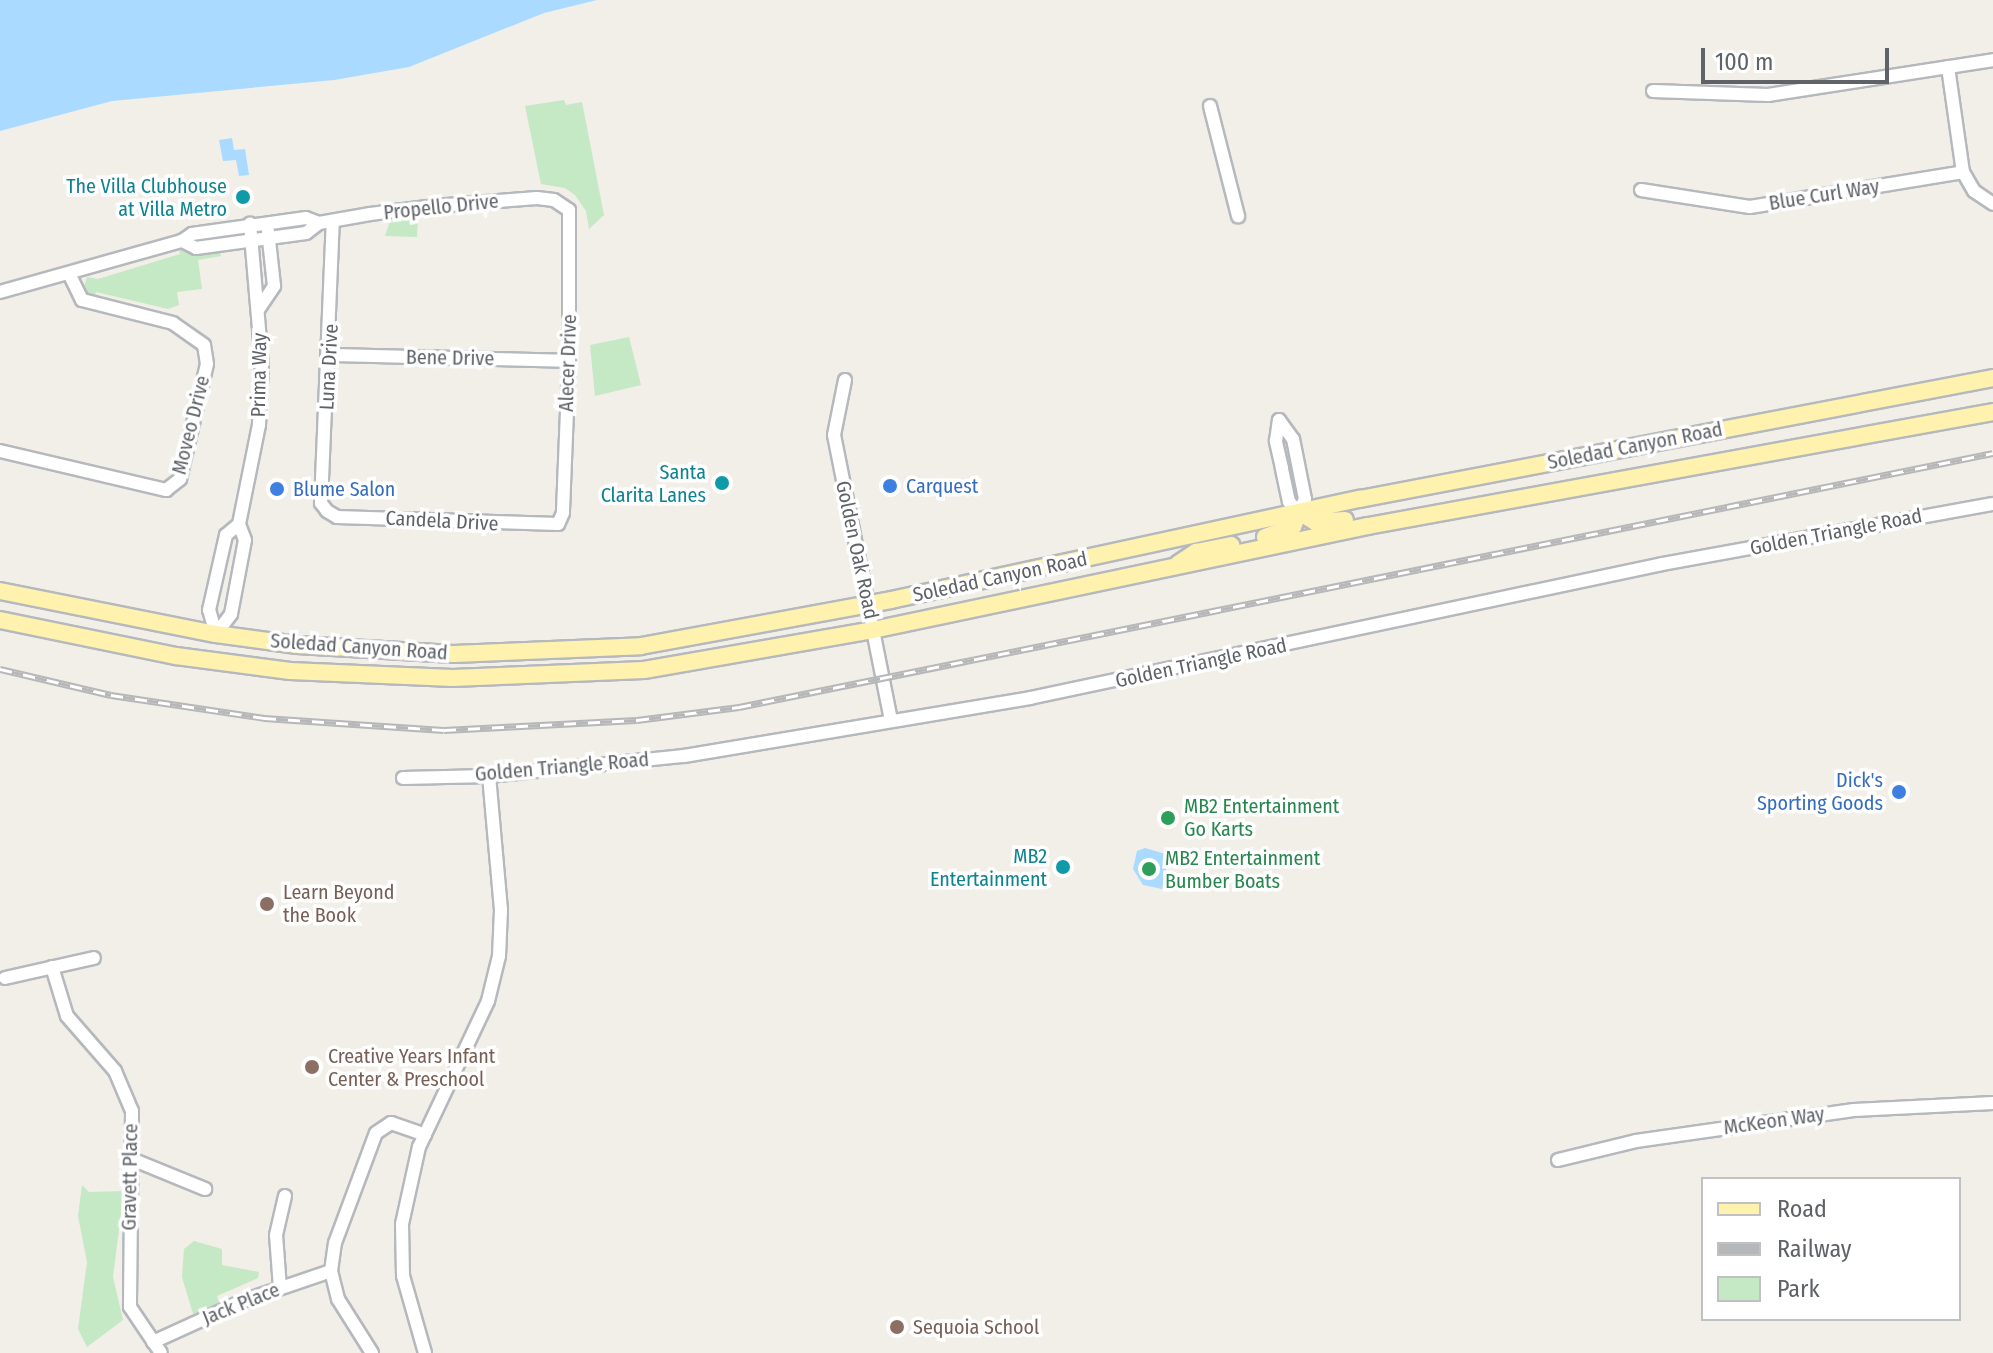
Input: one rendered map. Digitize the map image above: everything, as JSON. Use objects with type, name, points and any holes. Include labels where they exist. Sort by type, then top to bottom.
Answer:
[{"type":"main road","name":"Soledad Canyon Road","points":[[0,591],[216,634],[297,645],[454,654],[641,646],[868,605],[1299,512],[1993,378]]},
{"type":"main road","points":[[1957,418],[1993,401]]},
{"type":"main road","name":"Soledad Canyon Road","points":[[0,620],[210,661],[290,671],[453,678],[644,670],[873,630],[1544,494],[1993,412]]},
{"type":"main road","points":[[1170,570],[1196,552],[1283,534],[1298,520],[1299,512],[1327,523],[1475,497],[1544,494]]},
{"type":"main road","points":[[210,661],[216,634]]},
{"type":"street","points":[[1653,91],[1768,95],[1993,60]]},
{"type":"street","points":[[1948,67],[1963,172],[1974,191],[1993,204]]},
{"type":"street","points":[[1210,106],[1238,216]]},
{"type":"street","name":"Blue Curl Way","points":[[1641,190],[1750,207],[1963,172]]},
{"type":"street","name":"Propello Drive","points":[[0,292],[70,275],[182,241],[192,234],[250,224],[306,218],[319,223],[496,201],[564,203]]},
{"type":"street","name":"Alecer Drive","points":[[558,524],[563,513],[572,218],[564,203]]},
{"type":"street","name":"Luna Drive","points":[[327,511],[321,503],[330,355],[333,221]]},
{"type":"street","points":[[258,310],[274,286],[266,222]]},
{"type":"street","name":"Propello Drive","points":[[182,241],[196,248],[269,239],[306,233],[319,223]]},
{"type":"street","name":"Prima Way","points":[[216,634],[231,614],[245,540],[239,524],[259,425],[262,364],[250,224]]},
{"type":"street","name":"Moveo Drive","points":[[0,451],[166,490],[180,479],[207,364],[204,345],[173,323],[82,300],[70,275]]},
{"type":"street","name":"Bene Drive","points":[[330,355],[569,361]]},
{"type":"street","name":"Golden Oak Road","points":[[845,380],[834,435],[891,720]]},
{"type":"street","points":[[1279,420],[1293,439],[1305,499],[1299,512],[1289,502],[1276,441],[1279,420]]},
{"type":"street","name":"Golden Triangle Road","points":[[403,778],[489,776],[684,756],[1030,698],[1662,564],[1993,504]]},
{"type":"street","name":"Candela Drive","points":[[327,511],[337,517],[558,524]]},
{"type":"street","name":"Prima Way","points":[[216,634],[209,610],[226,535],[239,524]]},
{"type":"street","points":[[425,1353],[408,1302],[401,1250],[405,1198],[425,1135],[488,1001],[499,956],[501,910],[489,776]]},
{"type":"street","points":[[5,978],[94,958]]},
{"type":"street","name":"Gravett Place","points":[[52,967],[67,1016],[106,1060],[127,1096],[134,1160],[127,1275],[130,1307],[157,1347]]},
{"type":"street","name":"McKeon Way","points":[[1558,1160],[1745,1124],[1854,1110],[1993,1103]]},
{"type":"street","points":[[370,1352],[350,1324],[331,1271],[341,1218],[376,1133],[391,1123],[425,1135]]},
{"type":"street","points":[[134,1160],[205,1189]]},
{"type":"street","points":[[280,1288],[276,1243],[285,1196]]},
{"type":"street","name":"Jack Place","points":[[157,1347],[280,1288],[331,1271]]},
{"type":"green space","points":[[564,100],[566,105],[582,102],[604,215],[589,229],[586,211],[575,195],[565,188],[541,184],[525,106]]},
{"type":"green space","points":[[418,216],[417,237],[385,236],[390,221]]},
{"type":"green space","points":[[179,249],[220,251],[221,256],[198,260],[202,289],[177,292],[179,305],[168,309],[96,292],[94,298],[83,290],[87,277],[98,279],[180,254]]},
{"type":"green space","points":[[629,337],[641,385],[595,396],[590,345]]},
{"type":"green space","points":[[82,1185],[89,1192],[124,1191],[113,1277],[123,1320],[87,1347],[78,1329],[87,1262],[78,1216]]},
{"type":"green space","points":[[194,1241],[222,1249],[222,1265],[259,1272],[258,1278],[217,1296],[219,1303],[193,1314],[182,1277],[184,1249]]},
{"type":"water","points":[[0,0],[597,0],[544,13],[409,67],[334,80],[112,101],[0,131]]},
{"type":"water","points":[[232,138],[234,150],[245,149],[249,175],[239,176],[236,160],[223,161],[219,140]]},
{"type":"water","name":"MB2 Entertainment Bumber Boats","points":[[1145,848],[1169,855],[1162,889],[1143,885],[1133,869],[1137,851]]},
{"type":"railway","points":[[0,669],[111,695],[264,718],[444,730],[637,720],[739,707],[1993,453]]},
{"type":"place","name":"The Villa Clubhouse at Villa Metro","points":[[243,197]]},
{"type":"place","name":"Santa Clarita Lanes","points":[[722,483]]},
{"type":"place","name":"Carquest","points":[[890,486]]},
{"type":"place","name":"Blume Salon","points":[[277,489]]},
{"type":"place","name":"Dick's Sporting Goods","points":[[1899,792]]},
{"type":"place","name":"MB2 Entertainment Go Karts","points":[[1168,818]]},
{"type":"place","name":"MB2 Entertainment","points":[[1063,867]]},
{"type":"place","name":"MB2 Entertainment Bumber Boats","points":[[1149,869]]},
{"type":"place","name":"Learn Beyond the Book","points":[[267,904]]},
{"type":"place","name":"Creative Years Infant Center & Preschool","points":[[312,1067]]},
{"type":"place","name":"Sequoia School","points":[[897,1327]]}]
